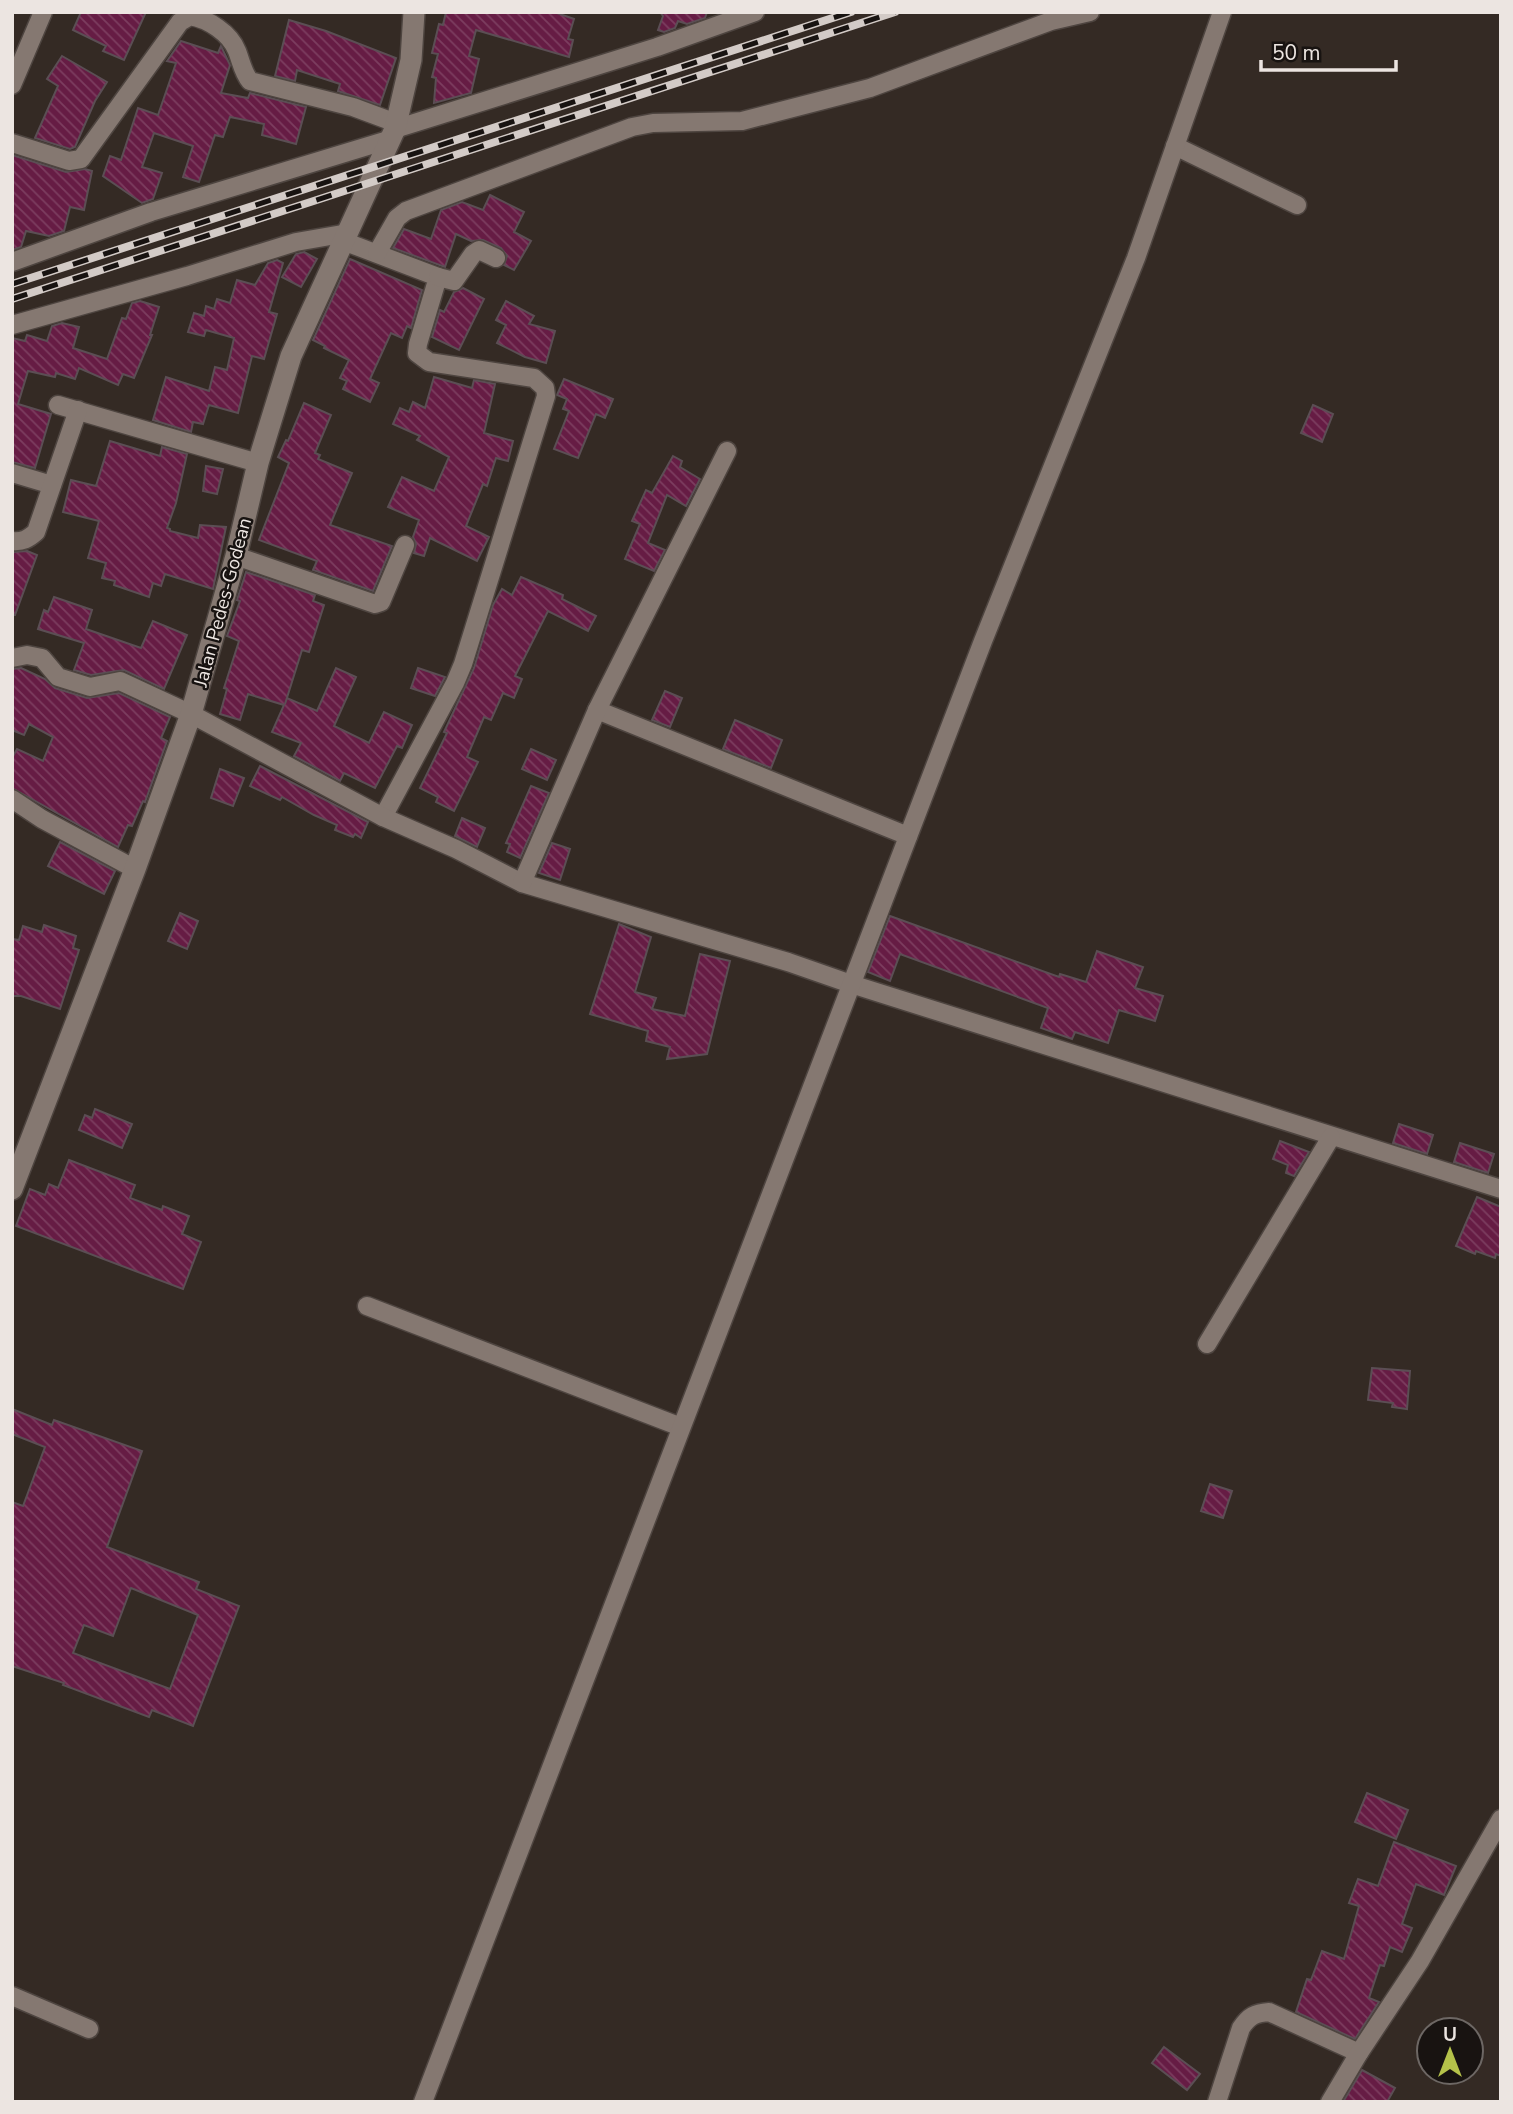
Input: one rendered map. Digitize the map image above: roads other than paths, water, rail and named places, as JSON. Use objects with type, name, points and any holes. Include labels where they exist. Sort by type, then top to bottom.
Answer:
[{"type":"street","points":[[12,85],[43,12]]},
{"type":"street","name":"Jalan Pedes-Godean","points":[[12,1189],[135,869],[191,714],[236,556],[258,463],[291,356],[394,130],[411,60],[414,12]]},
{"type":"street","points":[[12,262],[394,130],[657,47],[755,12]]},
{"type":"street","points":[[377,253],[397,218],[406,211],[632,127],[653,122],[694,124],[742,121],[870,89],[1051,21],[1090,12]]},
{"type":"street","points":[[423,2102],[908,836],[1136,258],[1222,12]]},
{"type":"street","points":[[12,143],[69,161],[81,159],[180,22],[190,16],[210,22],[236,46],[250,81],[353,107],[394,130]]},
{"type":"street","points":[[1175,146],[1297,205]]},
{"type":"street","points":[[12,326],[296,242],[346,237],[377,253],[454,281],[473,254],[479,250],[496,258]]},
{"type":"street","points":[[383,817],[463,664],[546,396],[545,388],[534,378],[429,362],[417,353],[438,277]]},
{"type":"street","points":[[58,405],[258,463]]},
{"type":"street","points":[[12,541],[28,539],[36,532],[78,410]]},
{"type":"street","points":[[522,883],[597,710],[727,451]]},
{"type":"street","points":[[12,473],[52,485]]},
{"type":"street","points":[[236,556],[375,604],[381,602],[405,545]]},
{"type":"street","points":[[12,657],[27,655],[42,658],[56,676],[84,686],[120,681],[191,714],[383,817],[456,849],[522,883],[788,962],[1501,1189]]},
{"type":"street","points":[[597,710],[908,836]]},
{"type":"street","points":[[12,799],[42,819],[135,869]]},
{"type":"street","points":[[1207,1344],[1331,1137]]},
{"type":"street","points":[[367,1306],[681,1427]]},
{"type":"street","points":[[1330,2102],[1420,1961],[1501,1819]]},
{"type":"street","points":[[12,1996],[89,2029]]},
{"type":"street","points":[[1217,2102],[1241,2028],[1247,2019],[1257,2013],[1269,2012],[1359,2053]]},
{"type":"railway","points":[[12,284],[851,12]]},
{"type":"railway","points":[[12,299],[895,12]]}]
